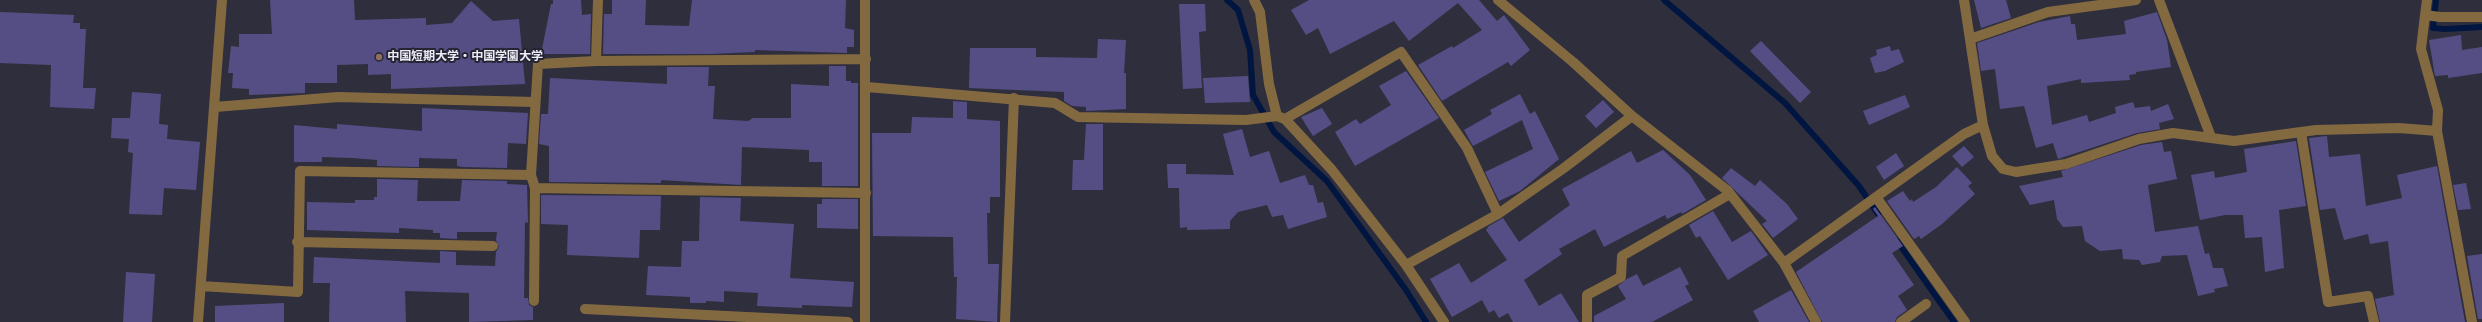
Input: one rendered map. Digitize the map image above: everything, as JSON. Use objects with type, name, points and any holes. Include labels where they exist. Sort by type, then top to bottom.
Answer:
[{"type":"street","points":[[198,322],[222,0]]},
{"type":"street","points":[[596,61],[598,0]]},
{"type":"street","points":[[865,0],[867,87],[865,322]]},
{"type":"street","points":[[1254,0],[1260,12],[1269,84],[1281,118],[1332,170],[1406,265],[1444,322]]},
{"type":"street","points":[[1498,0],[1572,62],[1632,116],[1730,194],[1784,263],[1816,322]]},
{"type":"street","points":[[1964,0],[1983,125],[1992,156],[2003,169],[2016,172],[2066,164],[2139,139],[2166,134],[2211,137],[2234,141],[2301,132],[2399,128],[2437,131]]},
{"type":"street","points":[[1970,39],[2048,12],[2136,0]]},
{"type":"street","points":[[2159,0],[2211,137]]},
{"type":"street","points":[[2427,0],[2432,16],[2421,49],[2438,110],[2437,131],[2472,322]]},
{"type":"street","points":[[2432,16],[2482,17]]},
{"type":"street","points":[[867,87],[1014,98],[1055,103],[1078,118],[1246,120],[1281,118],[1401,52],[1467,148],[1498,214]]},
{"type":"street","points":[[534,301],[535,188],[531,175],[534,102],[538,64],[596,61],[866,59]]},
{"type":"street","points":[[215,107],[338,97],[534,102]]},
{"type":"street","points":[[1005,322],[1014,98]]},
{"type":"street","points":[[1406,265],[1498,214],[1564,168],[1632,116]]},
{"type":"street","points":[[1784,263],[1964,134],[1983,125]]},
{"type":"street","points":[[2301,132],[2328,302],[2368,296],[2374,322]]},
{"type":"street","points":[[201,286],[298,292],[297,242],[300,171],[531,175]]},
{"type":"street","points":[[535,188],[866,194]]},
{"type":"street","points":[[1587,322],[1588,294],[1620,277],[1622,256],[1730,194]]},
{"type":"street","points":[[1872,200],[1965,322]]},
{"type":"street","points":[[297,242],[493,246]]},
{"type":"street","points":[[1901,322],[1926,304]]},
{"type":"street","points":[[585,309],[848,322]]},
{"type":"building","name":"中国短期大学・中国学園大学","points":[[270,0],[354,0],[355,20],[426,18],[426,25],[452,23],[471,1],[493,21],[519,19],[525,84],[391,89],[391,74],[368,75],[368,64],[337,65],[337,83],[305,83],[305,93],[249,95],[249,89],[232,88],[233,73],[228,73],[231,46],[239,47],[239,34],[272,34]]},
{"type":"building","points":[[553,0],[581,0],[582,15],[591,14],[590,54],[541,54]]},
{"type":"building","points":[[612,0],[646,0],[645,25],[689,26],[692,0],[846,0],[845,28],[854,30],[854,47],[847,47],[847,53],[755,50],[755,52],[710,54],[603,54],[604,14],[612,14]]},
{"type":"building","points":[[1309,0],[1479,0],[1497,21],[1504,15],[1530,50],[1511,66],[1508,62],[1442,101],[1418,65],[1452,46],[1453,48],[1482,30],[1458,3],[1409,41],[1394,21],[1330,54],[1318,28],[1306,35],[1291,10]]},
{"type":"building","points":[[1974,0],[2006,0],[2011,18],[1981,28]]},
{"type":"building","points":[[1179,4],[1205,4],[1206,31],[1199,32],[1202,88],[1183,89]]},
{"type":"building","points":[[0,12],[74,15],[73,23],[80,23],[80,29],[86,29],[83,88],[96,88],[94,109],[50,107],[51,65],[0,63]]},
{"type":"building","points":[[2157,12],[2167,40],[2171,67],[2136,72],[2136,74],[2129,75],[2130,80],[2081,83],[2081,79],[2047,86],[2052,125],[2087,115],[2089,122],[2116,113],[2115,107],[2133,102],[2135,108],[2150,106],[2151,111],[2168,104],[2174,119],[2159,123],[2160,129],[2137,133],[2058,159],[2053,143],[2036,148],[2024,106],[2000,109],[1995,69],[1981,71],[1977,43],[2039,22],[2070,16],[2071,24],[2075,24],[2077,40],[2126,34],[2124,21]]},
{"type":"building","points":[[2461,35],[2462,50],[2482,47],[2482,73],[2448,78],[2448,75],[2435,76],[2429,40]]},
{"type":"building","points":[[1098,39],[1126,40],[1124,73],[1126,73],[1126,109],[1086,111],[1086,107],[1072,106],[1064,101],[1064,92],[969,88],[970,48],[1036,48],[1036,57],[1097,58]]},
{"type":"building","points":[[1761,41],[1811,92],[1800,103],[1750,51]]},
{"type":"building","points":[[1890,46],[1891,51],[1899,49],[1904,62],[1885,71],[1875,73],[1870,58],[1877,55],[1876,50]]},
{"type":"building","points":[[829,66],[846,66],[846,81],[858,83],[858,186],[822,186],[822,162],[809,162],[809,150],[742,147],[741,185],[661,180],[661,183],[549,182],[549,146],[539,144],[541,114],[548,114],[550,78],[667,84],[667,67],[709,67],[708,86],[715,86],[713,119],[748,121],[753,118],[791,118],[791,84],[829,86]]},
{"type":"building","points":[[1406,71],[1439,118],[1355,166],[1335,132],[1356,119],[1360,124],[1391,105],[1379,86]]},
{"type":"building","points":[[1248,76],[1250,102],[1205,103],[1203,78]]},
{"type":"building","points":[[132,92],[161,94],[159,124],[168,125],[167,139],[200,142],[196,190],[164,188],[162,215],[129,214],[133,153],[128,152],[129,139],[111,138],[112,118],[130,118]]},
{"type":"building","points":[[1520,94],[1530,114],[1535,111],[1559,159],[1520,191],[1499,201],[1485,172],[1533,149],[1522,120],[1473,146],[1464,130],[1492,114],[1490,110]]},
{"type":"building","points":[[1905,95],[1910,107],[1869,125],[1863,111]]},
{"type":"building","points":[[1603,100],[1614,112],[1596,128],[1585,116]]},
{"type":"building","points":[[953,101],[967,102],[967,119],[1000,121],[1000,197],[990,197],[990,213],[987,213],[988,264],[999,264],[997,322],[956,319],[957,277],[954,277],[953,237],[873,236],[872,133],[911,133],[912,117],[953,118]]},
{"type":"building","points":[[422,108],[528,113],[526,144],[508,143],[507,168],[457,166],[457,159],[419,158],[419,167],[377,166],[377,160],[353,158],[322,157],[322,162],[294,162],[294,125],[337,129],[337,124],[422,131]]},
{"type":"building","points":[[1322,108],[1332,124],[1313,136],[1301,117]]},
{"type":"building","points":[[1086,124],[1103,124],[1103,190],[1072,190],[1073,160],[1084,160]]},
{"type":"building","points":[[1242,129],[1250,157],[1269,151],[1280,183],[1305,175],[1309,185],[1313,185],[1318,203],[1323,202],[1327,217],[1288,229],[1283,215],[1272,217],[1267,205],[1238,212],[1230,221],[1230,229],[1187,230],[1187,227],[1180,228],[1179,188],[1168,188],[1167,164],[1186,164],[1186,174],[1234,175],[1223,134]]},
{"type":"building","points":[[2327,136],[2329,157],[2360,154],[2366,206],[2402,198],[2397,175],[2437,166],[2465,322],[2380,322],[2375,299],[2394,295],[2388,241],[2370,244],[2368,234],[2344,240],[2335,208],[2320,210],[2309,138]]},
{"type":"building","points":[[2296,141],[2306,206],[2279,210],[2284,268],[2265,272],[2262,237],[2245,238],[2243,215],[2225,215],[2200,220],[2191,175],[2214,171],[2215,178],[2247,172],[2244,149]]},
{"type":"building","points":[[2162,142],[2164,152],[2171,151],[2177,179],[2148,185],[2155,232],[2198,226],[2205,254],[2209,253],[2213,268],[2223,268],[2228,286],[2214,289],[2215,292],[2198,296],[2187,255],[2162,256],[2160,262],[2142,265],[2139,260],[2123,259],[2122,249],[2100,251],[2085,241],[2082,226],[2063,227],[2057,219],[2054,200],[2030,205],[2019,186],[2063,177],[2061,171],[2141,145]]},
{"type":"building","points":[[1964,146],[1974,157],[1962,167],[1952,156]]},
{"type":"building","points":[[1663,150],[1690,175],[1706,200],[1682,214],[1681,212],[1667,219],[1665,215],[1604,247],[1595,229],[1559,249],[1562,254],[1524,280],[1539,306],[1561,293],[1579,322],[1513,322],[1508,313],[1499,318],[1494,310],[1489,313],[1482,300],[1452,317],[1430,279],[1459,263],[1471,283],[1507,260],[1486,230],[1489,226],[1503,218],[1519,242],[1570,205],[1562,189],[1631,151],[1637,163]]},
{"type":"building","points":[[1896,153],[1904,166],[1884,180],[1876,167]]},
{"type":"building","points":[[1957,167],[1972,183],[1968,186],[1975,194],[1942,224],[1921,239],[1919,236],[1914,239],[1887,201],[1903,191],[1910,201],[1912,199],[1913,202],[1936,187]]},
{"type":"building","points":[[1731,168],[1755,186],[1760,180],[1787,204],[1798,219],[1773,238],[1762,224],[1767,221],[1722,178]]},
{"type":"building","points":[[377,179],[418,180],[417,201],[460,201],[462,180],[507,181],[507,184],[527,185],[528,223],[525,222],[524,298],[528,298],[529,305],[533,307],[533,320],[469,322],[469,293],[405,291],[406,322],[329,322],[330,283],[313,283],[314,257],[440,263],[440,251],[456,252],[456,265],[495,266],[496,252],[499,247],[496,240],[497,232],[457,232],[457,239],[440,238],[440,233],[433,233],[433,230],[399,228],[399,233],[307,230],[307,202],[355,203],[355,200],[374,200],[374,197],[377,197]]},
{"type":"building","points":[[2466,183],[2471,209],[2458,210],[2453,185]]},
{"type":"building","points":[[541,195],[661,196],[660,230],[640,230],[639,258],[567,255],[568,225],[541,224]]},
{"type":"building","points":[[700,197],[741,198],[740,221],[794,224],[790,278],[854,282],[852,307],[802,305],[802,308],[757,306],[758,293],[724,291],[724,302],[706,301],[706,303],[690,303],[690,297],[646,295],[648,266],[681,267],[682,241],[699,241]]},
{"type":"building","points":[[822,199],[858,199],[858,229],[817,228],[817,204],[822,204]]},
{"type":"building","points":[[1875,207],[1903,246],[1892,253],[1914,285],[1898,296],[1907,310],[1897,317],[1895,322],[1822,322],[1796,272],[1878,216],[1873,209]]},
{"type":"building","points":[[1713,211],[1732,242],[1751,231],[1768,255],[1728,280],[1700,236],[1696,238],[1689,225]]},
{"type":"building","points":[[2482,254],[2482,319],[2478,319],[2467,256]]},
{"type":"building","points":[[1680,267],[1689,284],[1685,286],[1693,300],[1652,322],[1594,322],[1594,316],[1626,299],[1618,286],[1627,279],[1637,274],[1643,286]]},
{"type":"building","points":[[126,272],[155,274],[152,322],[123,322]]},
{"type":"building","points":[[1791,290],[1809,322],[1759,322],[1753,311]]},
{"type":"building","points":[[284,303],[284,322],[215,322],[215,306]]},
{"type":"waterway","points":[[1227,0],[1238,10],[1250,50],[1253,95],[1274,132],[1327,181],[1406,290],[1426,322]]},
{"type":"waterway","points":[[1664,0],[1785,103],[1859,186],[1878,214]]},
{"type":"waterway","points":[[2436,0],[2433,28],[2445,29],[2482,27]]},
{"type":"waterway","points":[[1897,241],[1954,322]]},
{"type":"place","name":"中国短期大学・中国学園大学","points":[[379,57]]}]
